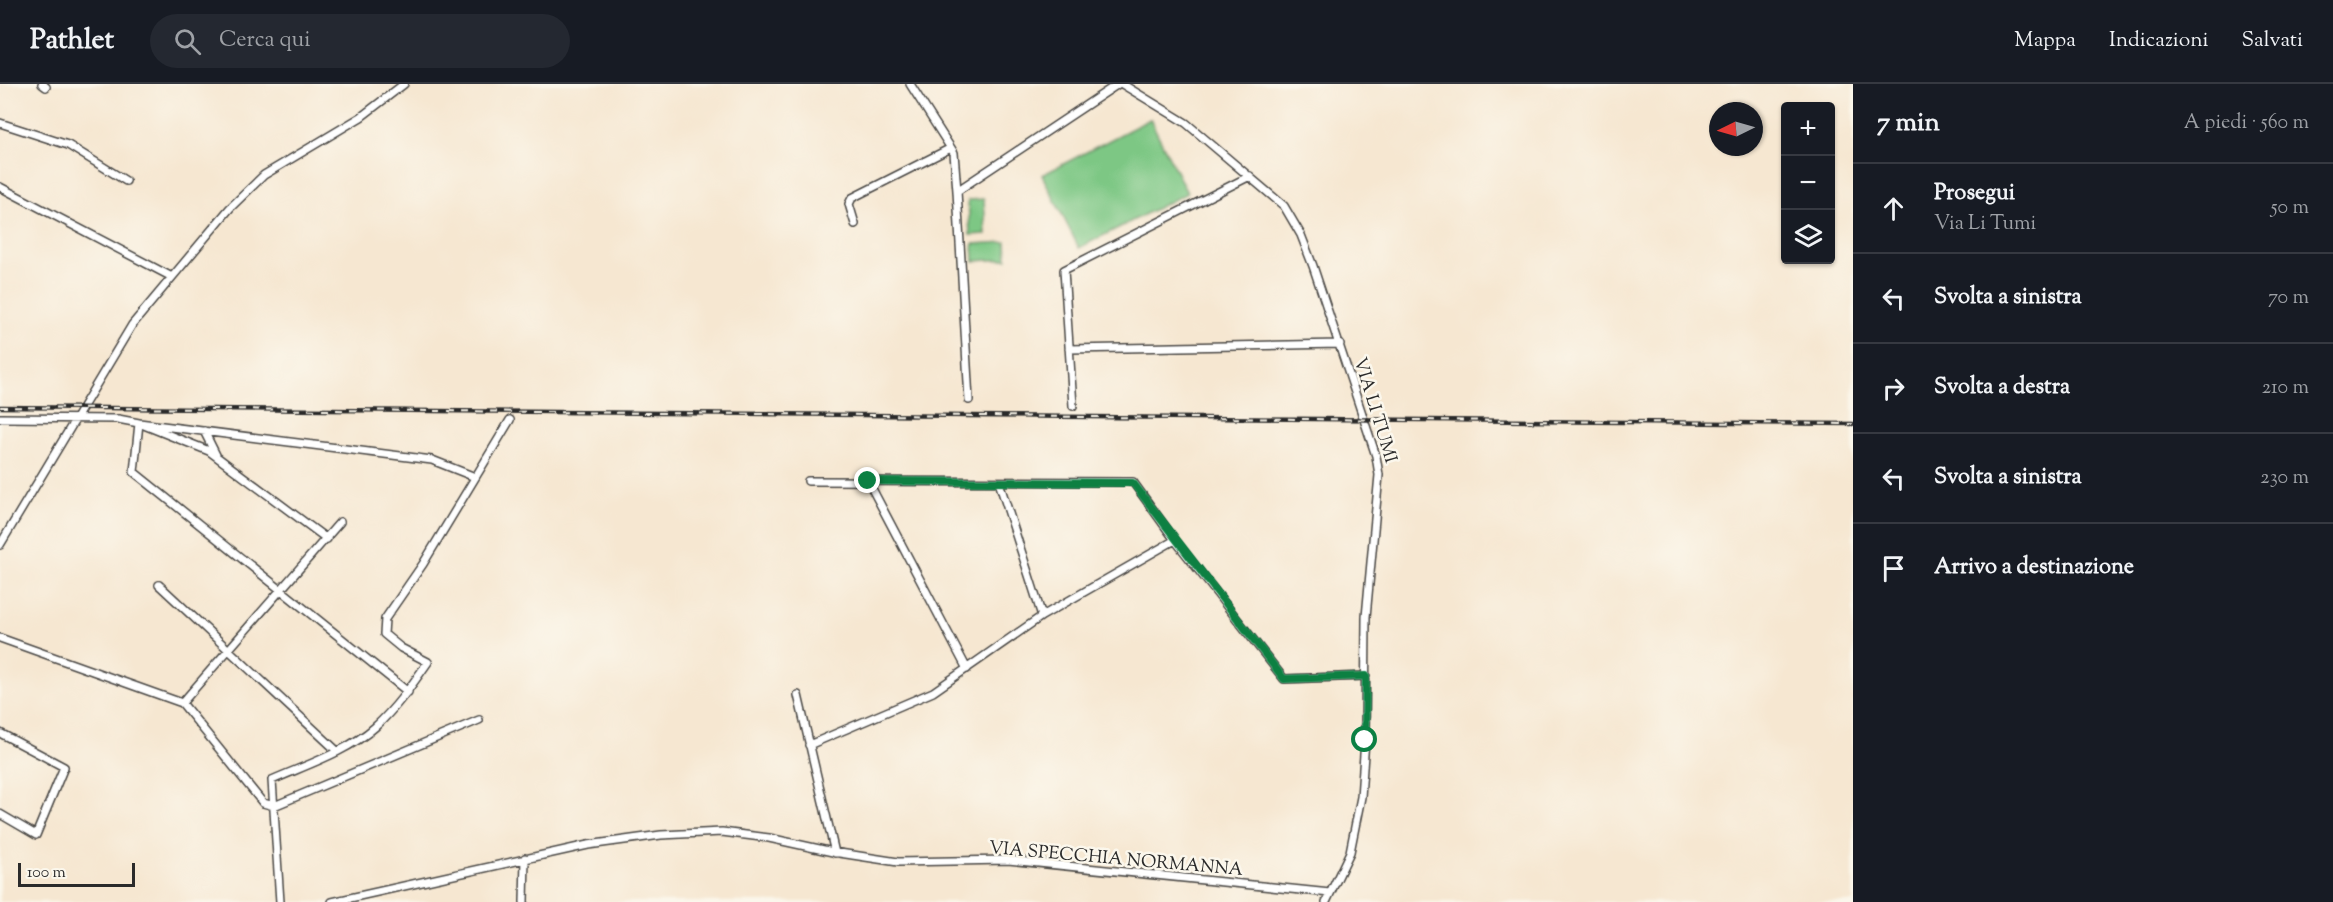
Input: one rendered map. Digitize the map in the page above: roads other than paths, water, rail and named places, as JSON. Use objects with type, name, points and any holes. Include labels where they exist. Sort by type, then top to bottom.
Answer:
[{"type":"street","points":[[0,545],[74,418],[132,325],[230,208],[264,175],[361,117],[404,84]]},
{"type":"street","points":[[910,84],[954,153],[969,400]]},
{"type":"street","points":[[957,191],[1120,84]]},
{"type":"street","name":"VIA LI TUMI","points":[[1120,84],[1186,123],[1284,206],[1301,235],[1366,420],[1379,475],[1366,617],[1361,797],[1350,852],[1326,902]]},
{"type":"street","points":[[0,123],[68,145],[126,181]]},
{"type":"street","points":[[855,224],[849,204],[852,198],[951,148]]},
{"type":"street","points":[[1073,406],[1064,270],[1250,176]]},
{"type":"street","points":[[0,187],[172,277]]},
{"type":"street","points":[[1069,349],[1340,344]]},
{"type":"street","points":[[0,418],[118,419],[432,460],[475,477]]},
{"type":"street","points":[[280,902],[272,780],[337,751],[374,728],[408,692],[428,662],[401,648],[384,634],[384,619],[423,564],[510,420]]},
{"type":"street","points":[[139,423],[209,451],[327,539]]},
{"type":"street","points":[[139,423],[134,472],[408,692]]},
{"type":"street","points":[[204,431],[217,458]]},
{"type":"street","points":[[808,481],[1133,483],[1284,679],[1366,676]]},
{"type":"street","points":[[868,481],[967,669]]},
{"type":"street","points":[[999,482],[1042,616]]},
{"type":"street","points":[[182,703],[340,522]]},
{"type":"street","points":[[809,745],[933,692],[1042,616],[1175,540]]},
{"type":"street","points":[[159,585],[337,751]]},
{"type":"street","points":[[0,638],[182,703],[263,803],[274,806],[479,720]]},
{"type":"street","points":[[798,695],[836,853]]},
{"type":"street","points":[[0,733],[64,768],[36,835],[0,814]]},
{"type":"street","name":"VIA SPECCHIA NORMANNA","points":[[332,902],[525,858],[609,842],[661,835],[722,832],[769,838],[836,853],[898,862],[1008,861],[1330,893]]},
{"type":"street","points":[[524,902],[525,858]]},
{"type":"railway","points":[[0,407],[1853,424]]}]
